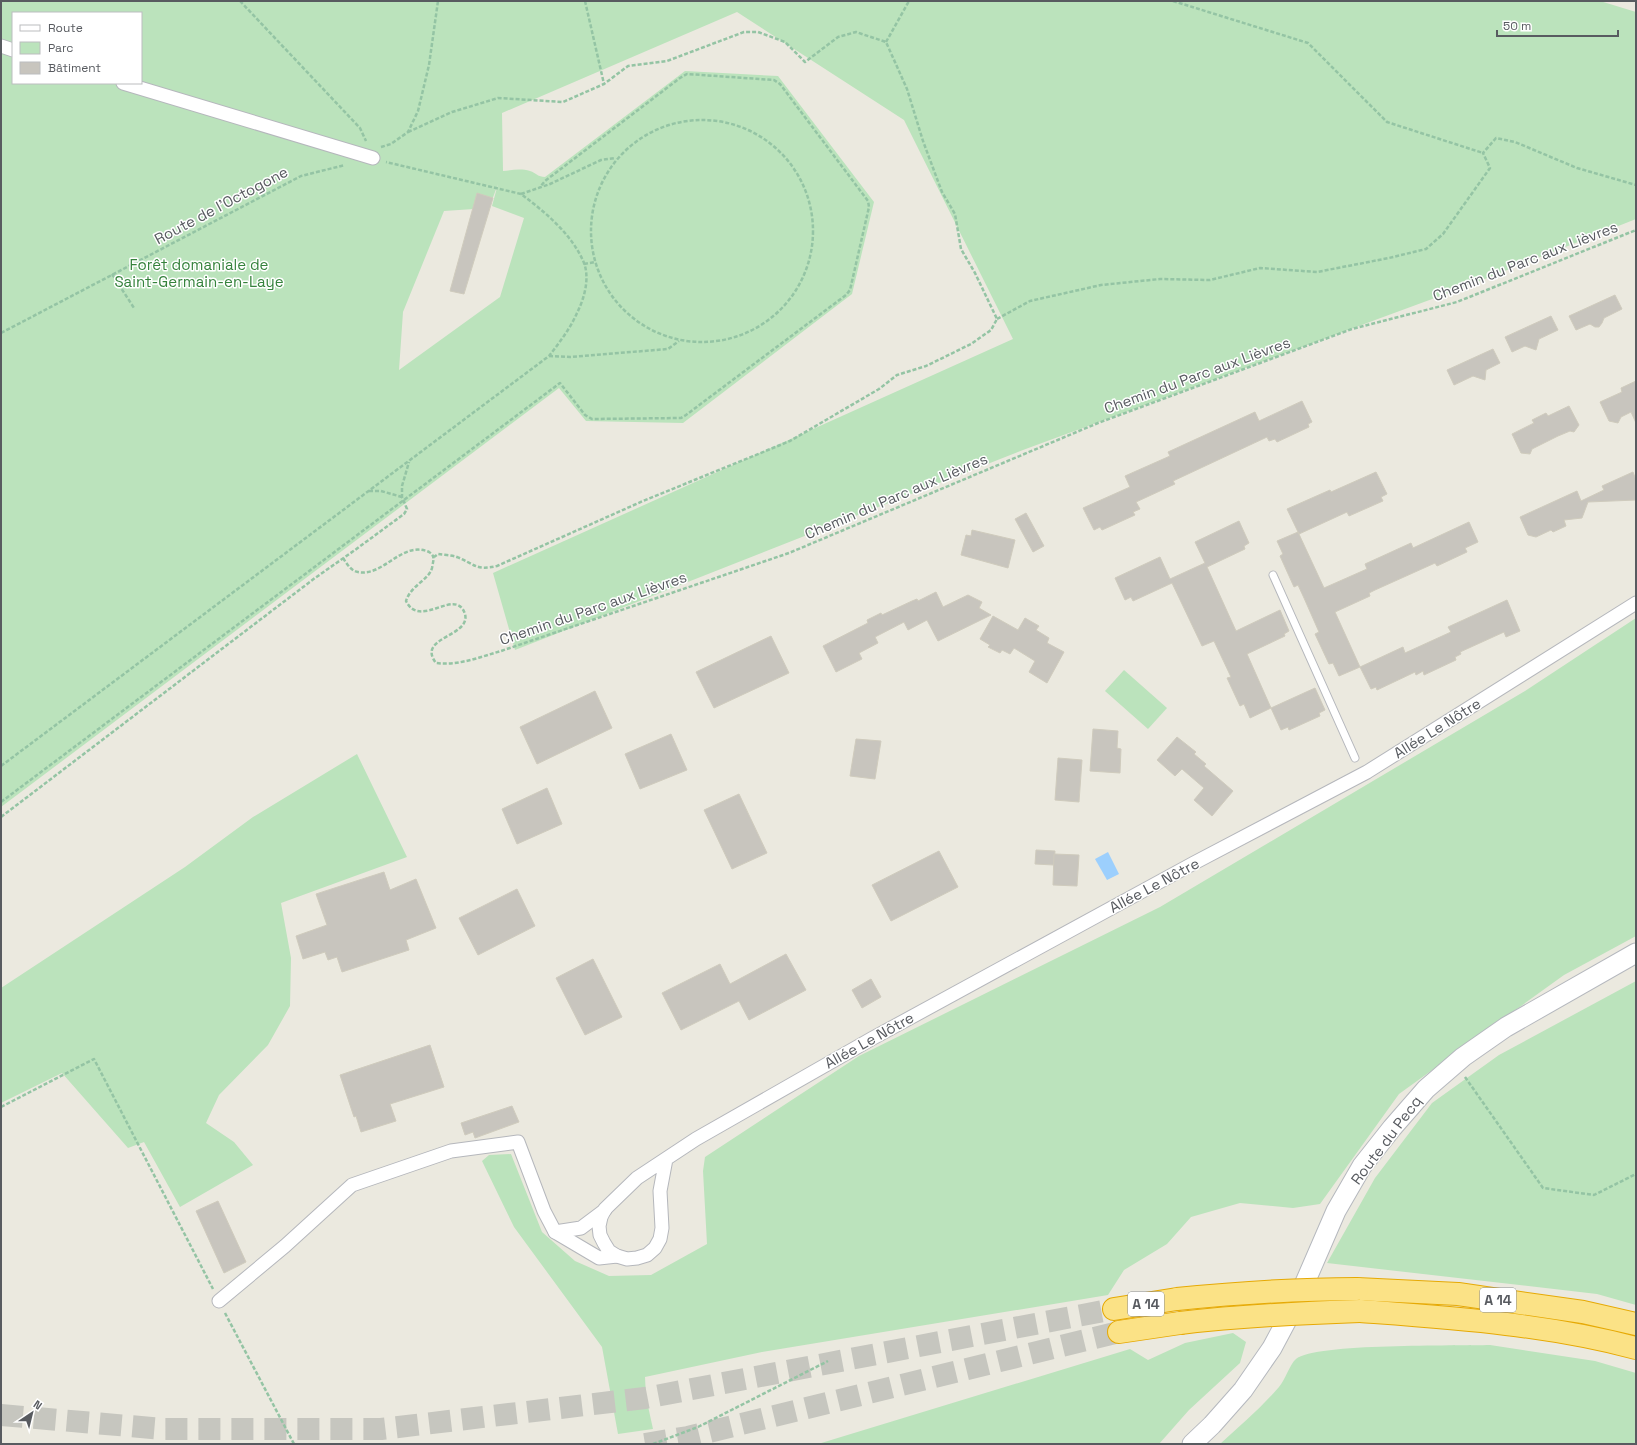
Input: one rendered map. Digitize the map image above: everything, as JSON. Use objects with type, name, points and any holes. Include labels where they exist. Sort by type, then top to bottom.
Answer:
[{"type":"highway","name":"A 14","points":[[1114,1309],[1177,1299],[1245,1292],[1300,1289],[1357,1289],[1458,1294],[1583,1312],[1636,1324]]},
{"type":"highway","name":"A 14","points":[[1119,1332],[1233,1316],[1360,1311],[1454,1318],[1518,1325],[1582,1335],[1636,1348]]},
{"type":"main road","name":"Route du Pecq","points":[[1192,1444],[1212,1425],[1244,1390],[1272,1348],[1297,1300],[1336,1210],[1362,1166],[1392,1128],[1426,1089],[1455,1064],[1506,1026],[1636,953]]},
{"type":"street","points":[[1,46],[12,50]]},
{"type":"street","points":[[126,84],[375,154]]},
{"type":"street","name":"Allée Le Nôtre","points":[[617,1256],[609,1250],[600,1235],[599,1226],[605,1209],[637,1178],[696,1139],[873,1038],[1187,867],[1367,772],[1636,602]]},
{"type":"street","points":[[219,1300],[285,1246],[352,1185],[452,1151],[518,1142],[544,1211],[555,1232],[599,1258],[617,1256],[627,1259],[647,1255],[655,1248],[660,1239],[662,1228],[660,1191],[666,1159]]},
{"type":"street","points":[[555,1232],[581,1228],[605,1209]]},
{"type":"lane","points":[[1273,575],[1355,758]]},
{"type":"path","points":[[240,1],[360,128],[367,145]]},
{"type":"path","points":[[408,132],[418,112],[429,65],[438,1]]},
{"type":"path","points":[[585,1],[604,84]]},
{"type":"path","points":[[910,1],[886,42],[907,89],[922,141],[942,192],[955,214],[961,249],[975,273],[996,319]]},
{"type":"path","points":[[343,558],[350,568],[357,572],[366,573],[406,552],[415,549],[424,550],[432,554],[434,557],[438,554],[457,556],[474,566],[485,569],[497,566],[643,501],[790,441],[879,389],[897,375],[926,366],[971,344],[992,330],[996,319],[1030,301],[1101,285],[1160,279],[1210,280],[1260,268],[1317,272],[1389,258],[1426,248],[1443,234],[1490,168],[1483,153],[1387,122],[1308,43],[1172,1]]},
{"type":"path","name":"Route de l'Octogone","points":[[1,333],[301,176],[375,154],[408,132],[452,112],[498,98],[564,102],[604,84],[628,66],[667,61],[744,32],[758,32],[785,42],[805,62],[838,37],[856,32],[886,42]]},
{"type":"path","points":[[1,802],[402,498],[560,383],[585,415],[592,418],[681,418],[686,416],[846,295],[850,290],[869,207],[868,201],[780,84],[774,80],[687,74],[673,83],[545,181],[540,188]]},
{"type":"path","points":[[692,119],[714,119],[734,123],[755,132],[775,144],[790,161],[804,183],[812,226],[811,248],[804,274],[793,296],[773,318],[749,332],[721,342],[701,343],[679,341],[654,330],[628,313],[616,301],[608,289],[596,262],[592,238],[592,217],[598,195],[615,158],[635,141],[672,123],[692,119]]},
{"type":"path","points":[[1483,153],[1496,138],[1515,142],[1577,168],[1636,185]]},
{"type":"path","points":[[1,766],[549,356],[571,326],[578,312],[587,280],[584,264],[567,236],[537,206],[521,194],[375,154]]},
{"type":"path","points":[[521,194],[540,188],[601,160],[615,158]]},
{"type":"path","name":"Chemin du Parc aux Lièvres","points":[[434,557],[431,570],[408,594],[406,601],[409,608],[416,612],[425,612],[448,604],[454,605],[461,609],[465,614],[465,621],[462,627],[435,645],[431,651],[432,658],[436,663],[445,664],[459,662],[501,651],[789,553],[1098,423],[1352,329],[1457,302],[1636,230]]},
{"type":"path","points":[[584,264],[596,262]]},
{"type":"path","points":[[112,274],[134,308]]},
{"type":"path","points":[[549,356],[570,356],[668,349],[679,341]]},
{"type":"path","points":[[1,816],[315,578],[404,514],[407,509],[402,498],[402,486],[410,460]]},
{"type":"path","points":[[368,491],[381,491],[402,498]]},
{"type":"path","points":[[1,1107],[94,1059],[294,1444]]},
{"type":"path","points":[[1455,1064],[1544,1188],[1594,1195],[1636,1174]]},
{"type":"path","points":[[653,1444],[698,1427],[828,1361]]},
{"type":"green space","name":"Forêt domaniale de Saint-Germain-en-Laye","points":[[1,1],[1600,1],[1636,12],[1636,219],[1462,288],[1023,450],[515,650],[493,573],[1013,339],[904,120],[737,12],[502,113],[503,171],[530,171],[545,177],[685,71],[778,76],[874,202],[852,294],[683,423],[586,421],[559,388],[1,807]],"holes":[[[498,184],[492,206],[524,218],[500,297],[399,370],[403,312],[444,211],[489,208]]]},
{"type":"green space","points":[[1636,618],[1636,936],[1564,975],[1399,1094],[1320,1204],[1293,1208],[1240,1203],[1191,1217],[1167,1244],[1124,1270],[1108,1295],[762,1352],[645,1377],[646,1397],[653,1429],[618,1434],[602,1347],[514,1227],[482,1161],[489,1155],[511,1154],[542,1232],[575,1261],[609,1276],[651,1275],[707,1244],[703,1171],[705,1157],[859,1056],[1160,907],[1525,691]]},
{"type":"green space","points":[[1124,670],[1167,708],[1148,729],[1105,691]]},
{"type":"green space","points":[[357,754],[407,857],[281,903],[291,958],[290,1006],[268,1045],[219,1095],[206,1123],[234,1142],[253,1165],[180,1207],[144,1142],[128,1148],[62,1073],[1,1103],[1,988],[185,867],[253,817]]},
{"type":"green space","points":[[1636,981],[1636,1305],[1597,1294],[1327,1263],[1375,1178],[1432,1103],[1499,1055]]},
{"type":"green space","points":[[1233,1333],[1246,1342],[1240,1363],[1189,1410],[1159,1444],[818,1444],[1130,1349],[1148,1360],[1185,1343]]},
{"type":"green space","points":[[1490,1345],[1595,1361],[1636,1373],[1636,1444],[1220,1444],[1272,1395],[1281,1384],[1296,1359],[1308,1354],[1330,1350],[1388,1346]]},
{"type":"water","points":[[1108,852],[1119,874],[1107,880],[1095,859]]},
{"type":"building","points":[[477,193],[493,198],[464,294],[450,291]]},
{"type":"building","points":[[1615,295],[1622,309],[1604,318],[1599,327],[1595,327],[1590,324],[1576,330],[1569,316]]},
{"type":"building","points":[[1551,316],[1558,330],[1539,339],[1536,350],[1525,346],[1512,352],[1505,337]]},
{"type":"building","points":[[1493,349],[1500,363],[1486,370],[1485,380],[1473,376],[1454,385],[1447,370]]},
{"type":"building","points":[[1636,381],[1636,423],[1631,412],[1621,417],[1618,423],[1609,421],[1600,402],[1622,392],[1621,388]]},
{"type":"building","points":[[1302,401],[1312,422],[1308,424],[1309,427],[1277,442],[1275,439],[1269,441],[1267,437],[1173,481],[1175,484],[1136,502],[1140,509],[1133,512],[1135,515],[1102,530],[1100,527],[1094,530],[1083,508],[1130,487],[1125,476],[1170,456],[1168,452],[1255,412],[1259,421]]},
{"type":"building","points":[[1569,406],[1579,425],[1574,432],[1570,431],[1532,449],[1530,454],[1521,453],[1512,434],[1534,423],[1532,420],[1546,413],[1548,416]]},
{"type":"building","points":[[1376,472],[1387,494],[1381,497],[1383,501],[1349,516],[1347,512],[1299,534],[1287,509]]},
{"type":"building","points":[[1633,472],[1636,480],[1636,500],[1588,502],[1582,518],[1564,520],[1566,526],[1553,532],[1551,530],[1536,537],[1528,535],[1520,517],[1577,491],[1581,501],[1604,490],[1602,486]]},
{"type":"building","points":[[1026,513],[1044,546],[1033,552],[1015,519]]},
{"type":"building","points":[[1239,521],[1249,543],[1244,546],[1245,549],[1207,567],[1236,631],[1280,610],[1289,631],[1284,634],[1285,636],[1247,654],[1271,708],[1250,718],[1244,704],[1240,706],[1227,678],[1231,677],[1214,641],[1202,646],[1172,583],[1133,601],[1131,597],[1125,600],[1115,578],[1160,557],[1170,579],[1205,563],[1195,542]]},
{"type":"building","points":[[1469,522],[1478,542],[1465,548],[1467,552],[1437,566],[1435,563],[1375,590],[1369,593],[1370,596],[1335,612],[1360,667],[1339,676],[1333,663],[1329,664],[1315,634],[1319,632],[1298,585],[1294,587],[1280,556],[1283,554],[1277,541],[1298,532],[1324,588],[1367,569],[1365,564],[1411,543],[1413,548]]},
{"type":"building","points":[[972,530],[1015,540],[1008,568],[961,555],[966,535],[971,536]]},
{"type":"building","points":[[936,592],[943,607],[968,595],[982,602],[979,608],[991,615],[938,641],[927,620],[908,630],[904,622],[875,637],[878,643],[859,653],[862,659],[836,672],[823,646],[868,623],[867,620],[881,613],[882,615],[917,599],[918,601]]},
{"type":"building","points":[[1507,600],[1520,631],[1506,637],[1504,632],[1460,652],[1461,654],[1455,657],[1456,660],[1424,675],[1423,671],[1416,675],[1415,672],[1377,690],[1376,687],[1371,689],[1360,667],[1403,647],[1405,653],[1451,632],[1448,627]]},
{"type":"building","points":[[993,616],[1018,630],[1025,618],[1039,626],[1036,630],[1049,638],[1047,643],[1064,652],[1047,683],[1029,672],[1035,661],[1014,648],[1010,654],[1002,650],[1000,653],[988,647],[990,645],[980,639]]},
{"type":"building","points":[[771,636],[789,673],[714,708],[696,672]]},
{"type":"building","points":[[1315,688],[1325,710],[1319,713],[1320,716],[1289,730],[1288,727],[1281,730],[1271,708]]},
{"type":"building","points":[[595,691],[612,728],[537,764],[520,727]]},
{"type":"building","points":[[1093,729],[1118,731],[1117,748],[1121,749],[1120,773],[1090,771]]},
{"type":"building","points":[[671,734],[687,770],[640,789],[625,754]]},
{"type":"building","points":[[1177,737],[1196,752],[1194,754],[1206,764],[1204,766],[1233,791],[1212,816],[1194,800],[1204,788],[1182,769],[1175,776],[1157,760]]},
{"type":"building","points":[[856,739],[881,741],[875,779],[850,776]]},
{"type":"building","points":[[1058,758],[1082,760],[1079,802],[1055,800]]},
{"type":"building","points":[[547,788],[562,824],[517,844],[502,809]]},
{"type":"building","points":[[739,794],[767,853],[732,869],[704,810]]},
{"type":"building","points":[[1036,850],[1055,851],[1054,865],[1035,864]]},
{"type":"building","points":[[939,851],[958,887],[891,921],[872,885]]},
{"type":"building","points":[[1054,854],[1079,855],[1077,886],[1053,885]]},
{"type":"building","points":[[384,872],[390,890],[416,879],[436,928],[406,940],[409,950],[342,972],[337,957],[328,960],[325,952],[303,959],[296,936],[327,925],[316,894]]},
{"type":"building","points":[[517,889],[535,926],[478,955],[459,918]]},
{"type":"building","points":[[786,954],[806,990],[749,1020],[739,1001],[681,1030],[662,993],[720,964],[730,984]]},
{"type":"building","points":[[593,959],[622,1017],[585,1035],[556,978]]},
{"type":"building","points":[[871,979],[881,997],[862,1008],[852,990]]},
{"type":"building","points":[[430,1045],[444,1087],[390,1104],[396,1121],[361,1132],[356,1116],[354,1117],[340,1075]]},
{"type":"building","points":[[512,1106],[519,1122],[475,1138],[473,1132],[465,1135],[461,1123]]},
{"type":"building","points":[[218,1201],[246,1262],[224,1273],[196,1211]]},
{"type":"tunnel","points":[[1,1415],[164,1429],[381,1429],[645,1398],[1114,1309]]},
{"type":"tunnel","points":[[645,1444],[688,1437],[1119,1332]]}]
